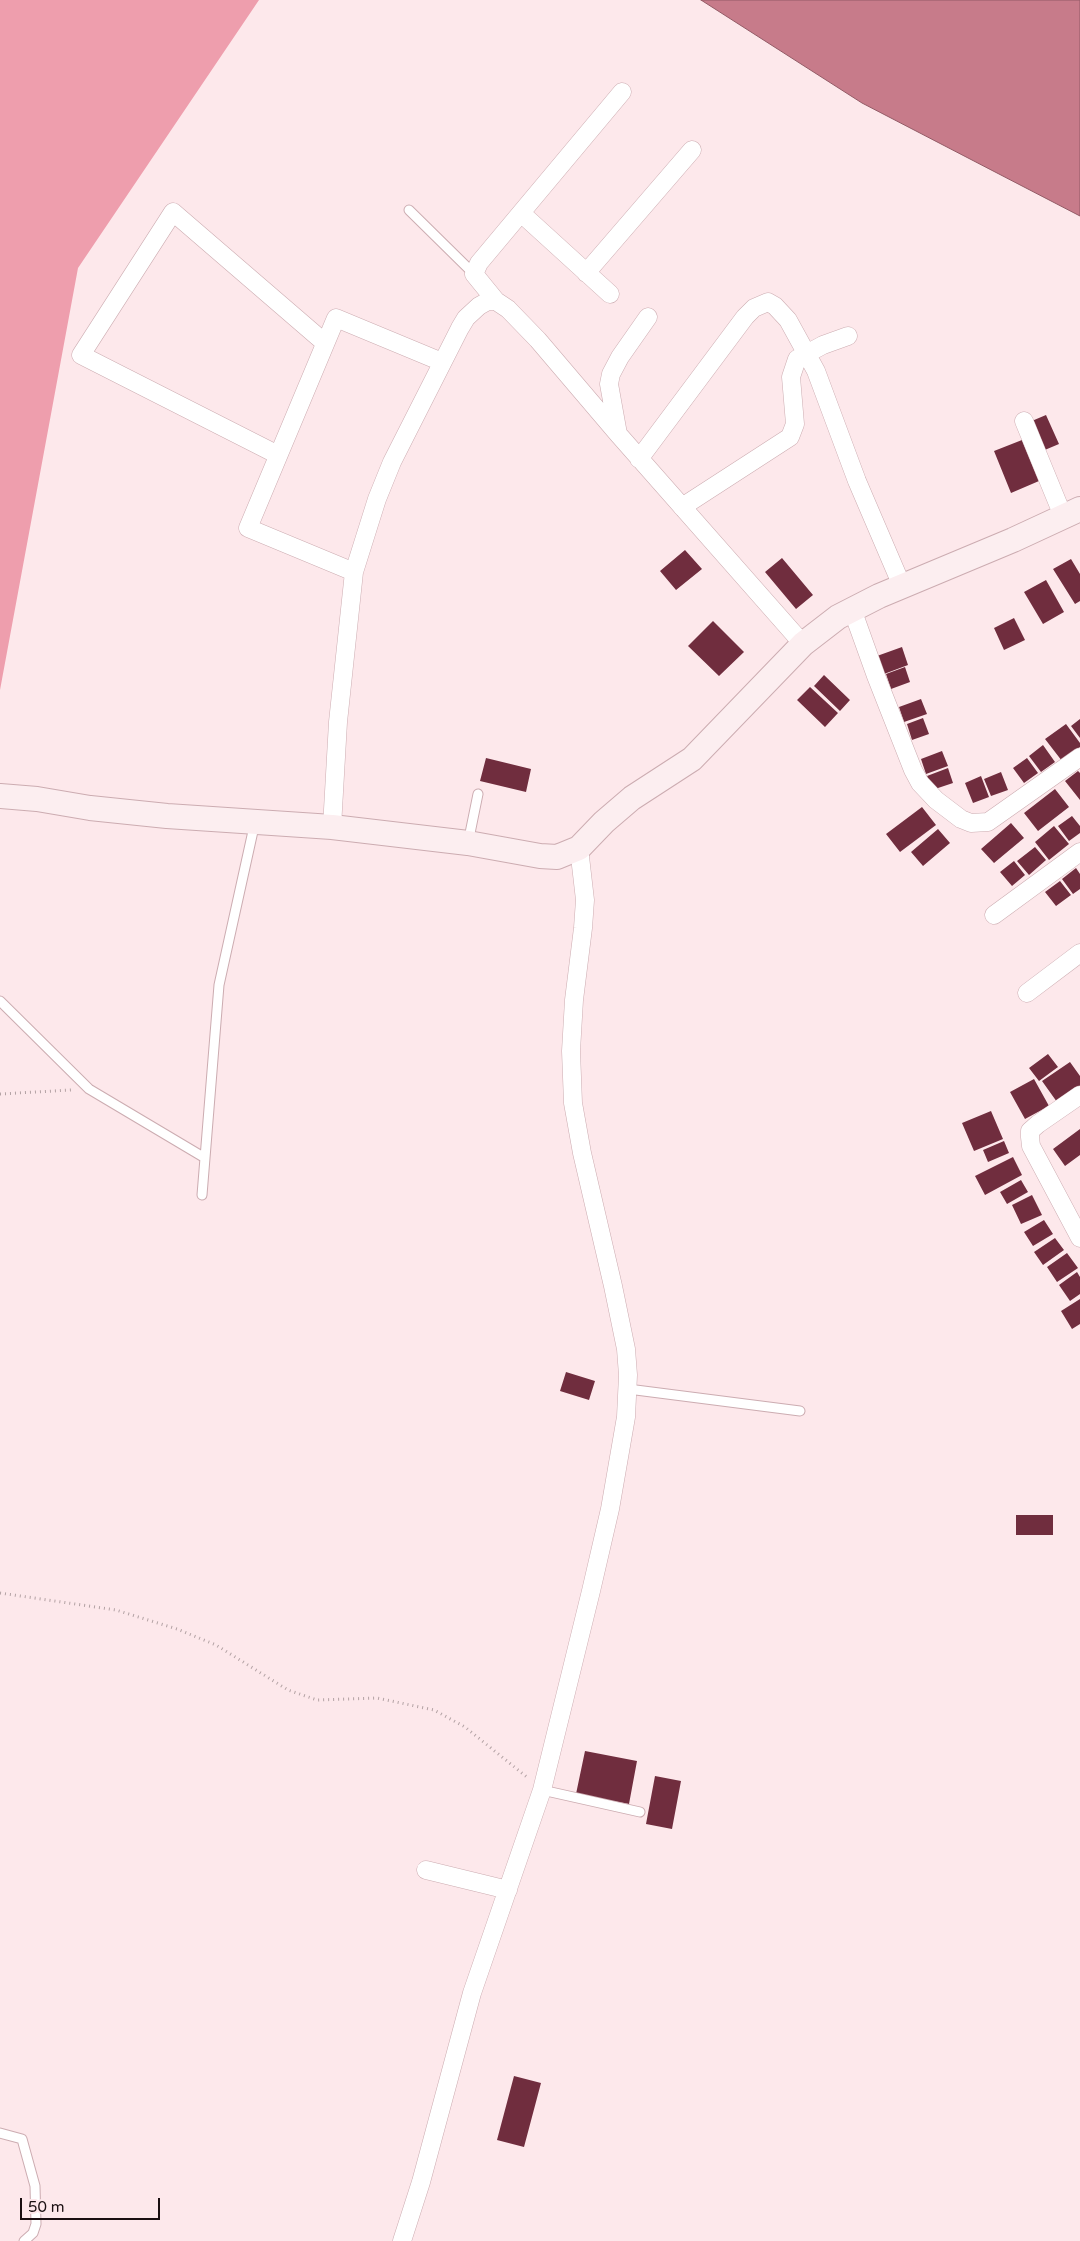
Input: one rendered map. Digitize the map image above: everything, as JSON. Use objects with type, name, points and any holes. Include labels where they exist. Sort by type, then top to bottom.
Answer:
[{"type":"street","points":[[622,92],[479,263],[474,274],[496,302],[508,309],[538,340],[639,459],[804,644]]},
{"type":"street","points":[[586,272],[692,150]]},
{"type":"street","points":[[278,455],[81,355],[173,212],[325,343]]},
{"type":"street","points":[[521,213],[610,294]]},
{"type":"street","points":[[332,827],[338,722],[354,572],[377,499],[392,462],[442,362],[466,318],[479,306],[488,301],[496,302]]},
{"type":"street","points":[[639,459],[744,316],[754,308],[768,302],[775,306],[795,331],[816,371],[856,480],[902,586]]},
{"type":"street","points":[[618,434],[609,384],[620,357],[648,317]]},
{"type":"street","points":[[354,572],[248,528],[278,455],[336,318],[442,362]]},
{"type":"street","points":[[682,507],[790,437],[796,416],[791,377],[792,369],[797,360],[806,353],[848,336]]},
{"type":"street","points":[[0,796],[167,816],[332,827],[468,843],[540,856],[557,857],[579,848],[604,822],[632,798],[699,752],[804,644],[823,628],[852,609],[902,586],[1074,515],[1024,421]]},
{"type":"street","points":[[852,609],[876,676],[917,776],[936,800],[961,819],[971,823],[988,822],[1080,757]]},
{"type":"street","points":[[402,2241],[421,2182],[472,1993],[542,1790],[571,1678],[610,1509],[626,1417],[628,1389],[626,1349],[582,1153],[573,1103],[570,1051],[574,1000],[584,928],[585,900],[579,848]]},
{"type":"street","points":[[994,915],[1080,852]]},
{"type":"street","points":[[1027,994],[1080,953]]},
{"type":"street","points":[[1078,1230],[1031,1146],[1030,1131],[1080,1095]]},
{"type":"street","points":[[426,1870],[508,1890]]},
{"type":"lane","points":[[409,210],[474,274]]},
{"type":"lane","points":[[468,843],[478,794]]},
{"type":"lane","points":[[202,1195],[219,985],[255,822]]},
{"type":"lane","points":[[0,1001],[89,1089],[205,1158]]},
{"type":"lane","points":[[628,1389],[800,1411]]},
{"type":"lane","points":[[542,1790],[640,1812]]},
{"type":"lane","points":[[0,2133],[22,2139],[35,2186],[36,2224],[33,2233],[24,2241]]},
{"type":"path","points":[[0,1094],[89,1089]]},
{"type":"path","points":[[0,1593],[116,1610],[177,1628],[216,1645],[288,1690],[317,1700],[377,1698],[434,1710],[465,1727],[542,1790]]},
{"type":"shaded area","points":[[0,0],[259,0],[78,268],[0,690]]},
{"type":"shaded area","points":[[701,0],[1080,0],[1080,216],[862,103]]},
{"type":"building","points":[[1046,415],[1059,444],[1040,452],[1027,423]]},
{"type":"building","points":[[1022,440],[1039,481],[1011,493],[994,451]]},
{"type":"building","points":[[685,550],[702,569],[676,590],[660,571]]},
{"type":"building","points":[[782,558],[813,595],[796,609],[765,572]]},
{"type":"building","points":[[1071,559],[1080,574],[1080,601],[1075,604],[1053,569]]},
{"type":"building","points":[[1046,580],[1064,612],[1043,624],[1024,592]]},
{"type":"building","points":[[1014,618],[1025,640],[1004,650],[994,628]]},
{"type":"building","points":[[713,621],[744,652],[719,676],[688,646]]},
{"type":"building","points":[[902,647],[908,665],[884,674],[877,656]]},
{"type":"building","points":[[905,667],[910,682],[891,689],[886,674]]},
{"type":"building","points":[[824,675],[850,700],[840,711],[814,686]]},
{"type":"building","points":[[810,687],[838,713],[825,727],[797,700]]},
{"type":"building","points":[[921,699],[927,714],[904,722],[899,707]]},
{"type":"building","points":[[923,718],[929,734],[912,740],[907,724]]},
{"type":"building","points":[[1080,719],[1080,738],[1071,726]]},
{"type":"building","points":[[1066,724],[1080,743],[1080,747],[1062,761],[1045,739]]},
{"type":"building","points":[[1043,745],[1055,762],[1041,772],[1029,756]]},
{"type":"building","points":[[942,751],[948,766],[926,774],[921,759]]},
{"type":"building","points":[[486,758],[531,769],[526,792],[480,781]]},
{"type":"building","points":[[1027,758],[1038,773],[1024,783],[1013,768]]},
{"type":"building","points":[[948,768],[953,783],[932,790],[927,776]]},
{"type":"building","points":[[1078,771],[1080,773],[1080,800],[1065,781]]},
{"type":"building","points":[[1001,772],[1008,790],[991,796],[984,779]]},
{"type":"building","points":[[981,776],[989,797],[973,803],[965,783]]},
{"type":"building","points":[[1055,789],[1069,807],[1038,831],[1024,813]]},
{"type":"building","points":[[922,807],[936,825],[900,852],[886,834]]},
{"type":"building","points":[[1072,816],[1080,826],[1080,833],[1069,841],[1058,826]]},
{"type":"building","points":[[1011,823],[1024,838],[994,863],[981,849]]},
{"type":"building","points":[[1054,826],[1069,844],[1049,860],[1035,842]]},
{"type":"building","points":[[938,829],[950,843],[923,866],[911,852]]},
{"type":"building","points":[[1035,847],[1046,860],[1029,875],[1017,861]]},
{"type":"building","points":[[1014,861],[1025,875],[1012,886],[1000,872]]},
{"type":"building","points":[[1076,868],[1080,874],[1080,889],[1073,894],[1062,879]]},
{"type":"building","points":[[1060,881],[1071,895],[1056,906],[1045,892]]},
{"type":"building","points":[[1048,1054],[1058,1067],[1039,1081],[1029,1068]]},
{"type":"building","points":[[1070,1062],[1080,1076],[1080,1086],[1057,1102],[1042,1081]]},
{"type":"building","points":[[1034,1079],[1049,1106],[1025,1119],[1010,1092]]},
{"type":"building","points":[[991,1111],[1003,1139],[974,1151],[962,1123]]},
{"type":"building","points":[[1080,1129],[1080,1155],[1065,1166],[1053,1149]]},
{"type":"building","points":[[1004,1141],[1009,1153],[988,1162],[983,1150]]},
{"type":"building","points":[[1013,1157],[1022,1175],[985,1195],[975,1176]]},
{"type":"building","points":[[1021,1180],[1028,1192],[1007,1204],[1000,1192]]},
{"type":"building","points":[[1032,1195],[1042,1215],[1021,1224],[1012,1205]]},
{"type":"building","points":[[1044,1220],[1053,1234],[1033,1246],[1024,1232]]},
{"type":"building","points":[[1055,1238],[1064,1250],[1043,1265],[1034,1252]]},
{"type":"building","points":[[1067,1253],[1078,1268],[1057,1282],[1047,1267]]},
{"type":"building","points":[[1077,1272],[1080,1277],[1080,1294],[1070,1301],[1059,1285]]},
{"type":"building","points":[[1080,1299],[1080,1324],[1072,1329],[1061,1311]]},
{"type":"building","points":[[566,1372],[595,1381],[589,1400],[560,1391]]},
{"type":"building","points":[[1016,1515],[1053,1515],[1053,1535],[1016,1535]]},
{"type":"building","points":[[585,1751],[637,1761],[629,1804],[576,1794]]},
{"type":"building","points":[[655,1776],[681,1781],[672,1829],[646,1824]]},
{"type":"building","points":[[514,2076],[541,2083],[524,2147],[497,2140]]}]
